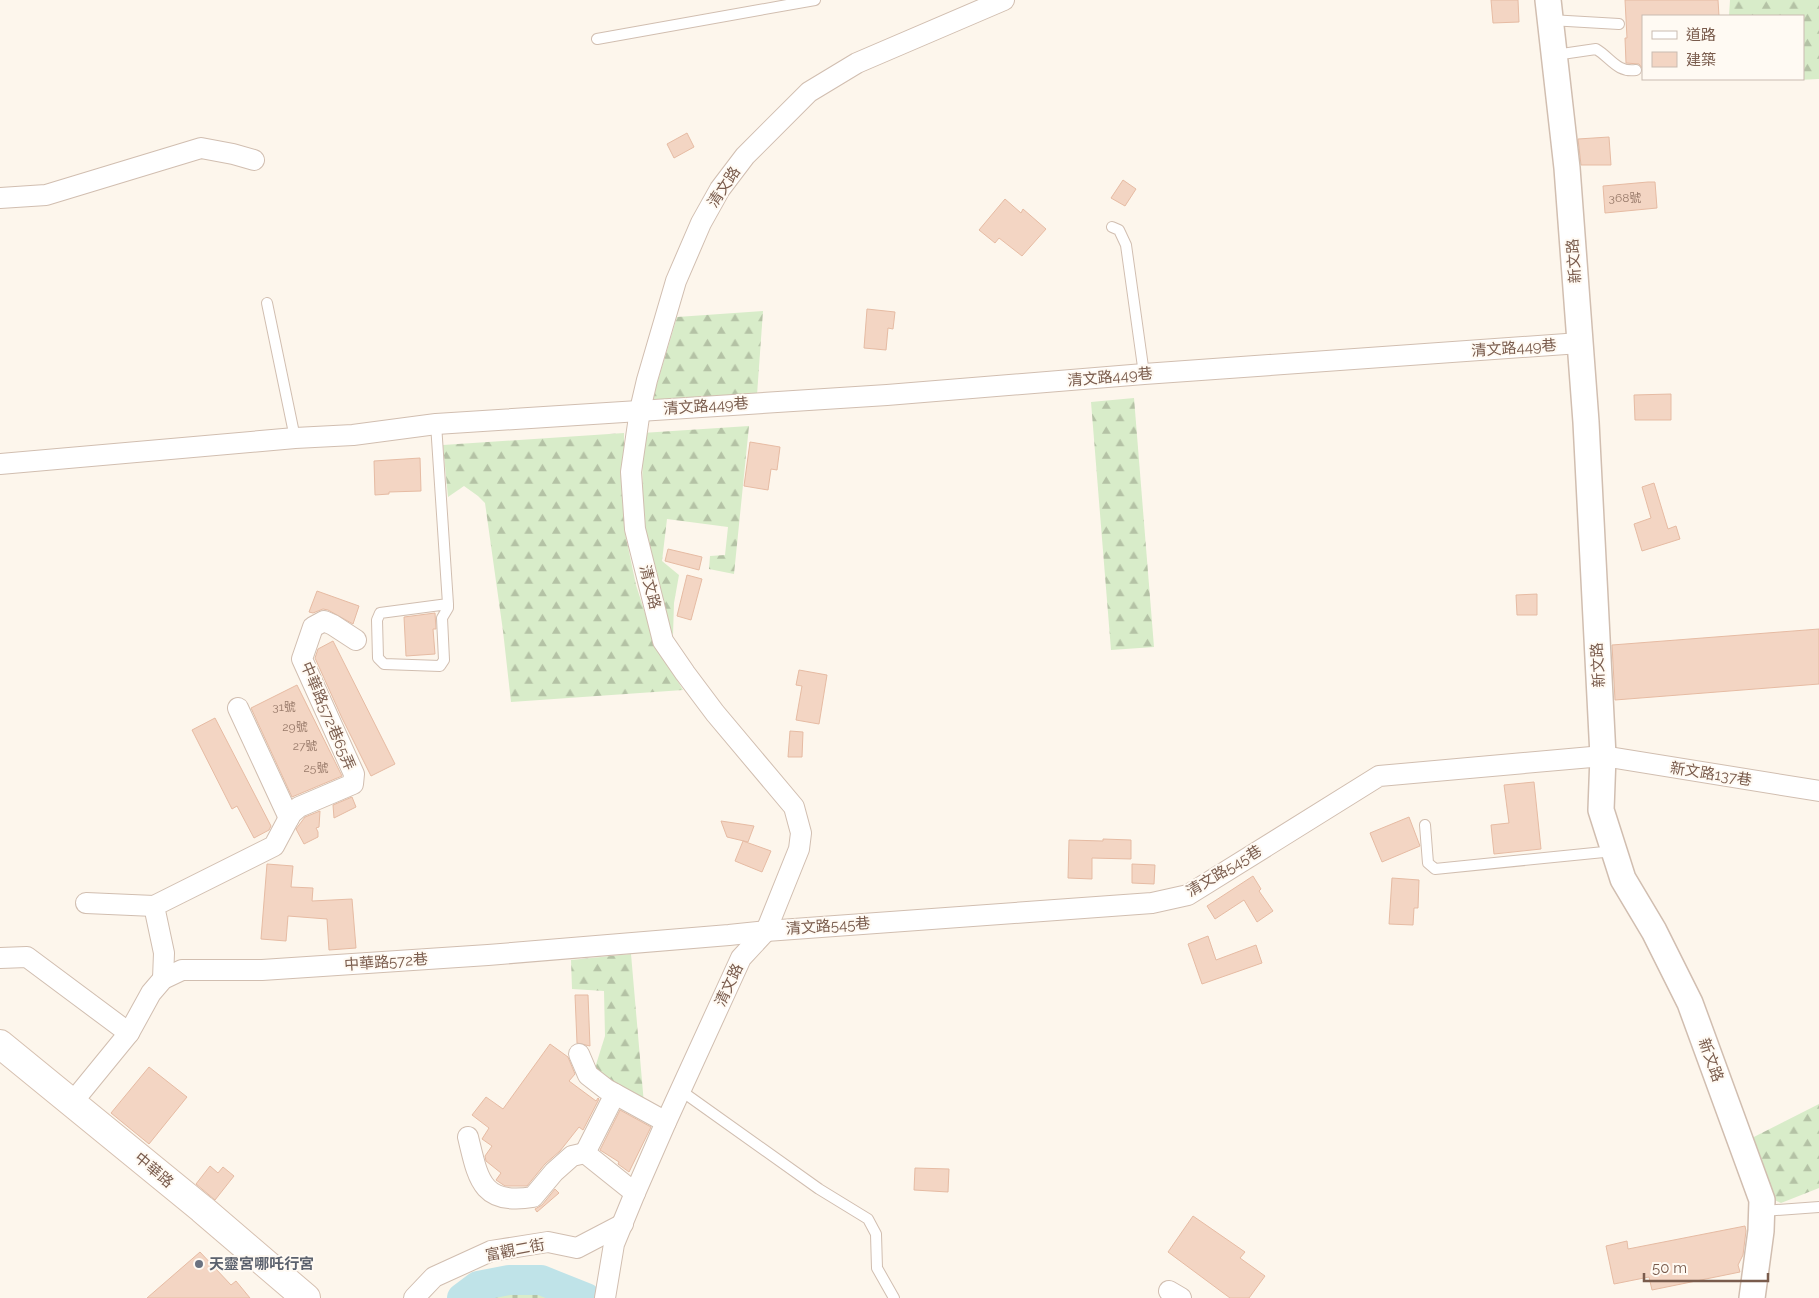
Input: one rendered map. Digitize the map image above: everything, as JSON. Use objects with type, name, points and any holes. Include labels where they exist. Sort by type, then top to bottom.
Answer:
[{"type":"main road","name":"中華路","points":[[0,1044],[71,1104],[202,1209],[306,1298]]},
{"type":"street","name":"清文路","points":[[606,1298],[614,1244],[635,1193],[741,958],[766,930],[799,849],[801,833],[794,807],[685,674],[663,641],[635,529],[631,472],[640,410],[676,281],[700,222],[720,189],[745,156],[809,92],[857,63],[1004,0]]},
{"type":"street","name":"新文路","points":[[1549,10],[1567,168],[1586,422],[1603,756],[1601,810],[1623,878],[1654,931],[1690,1003],[1762,1200],[1761,1231],[1752,1298]]},
{"type":"street","points":[[0,198],[46,195],[201,148],[254,160]]},
{"type":"street","name":"清文路449巷","points":[[0,464],[295,438],[353,435],[436,424],[887,395],[1144,374],[1580,343]]},
{"type":"street","name":"中華路572巷65弄","points":[[154,906],[274,846],[291,814],[299,807],[352,784],[354,774],[302,659],[313,627],[324,621],[356,640]]},
{"type":"street","points":[[238,708],[289,818]]},
{"type":"street","name":"新文路137巷","points":[[1603,756],[1819,791]]},
{"type":"street","name":"清文路545巷","points":[[766,930],[1152,903],[1188,895],[1379,776],[1603,756]]},
{"type":"street","points":[[71,1104],[129,1033],[151,993],[163,979],[164,953],[154,906],[86,903]]},
{"type":"street","name":"中華路572巷","points":[[163,979],[182,970],[262,970],[390,962],[585,947],[766,930]]},
{"type":"street","points":[[0,958],[27,957],[129,1033]]},
{"type":"street","points":[[580,1054],[588,1075],[616,1094],[666,1122]]},
{"type":"street","points":[[468,1137],[477,1175],[491,1192],[504,1198],[521,1199],[533,1197],[554,1172],[572,1156],[585,1153],[616,1094]]},
{"type":"street","points":[[585,1153],[635,1193]]},
{"type":"street","name":"富觀二街","points":[[414,1298],[434,1277],[491,1251],[548,1242],[577,1248],[622,1224]]},
{"type":"lane","points":[[598,39],[815,0]]},
{"type":"lane","points":[[1549,10],[1619,24]]},
{"type":"lane","points":[[1554,56],[1596,48],[1618,68],[1630,71],[1636,70]]},
{"type":"lane","points":[[1112,228],[1119,230],[1126,245],[1144,374]]},
{"type":"lane","points":[[267,303],[295,438]]},
{"type":"lane","points":[[436,424],[448,604],[448,608],[442,618],[444,660],[440,666],[384,664],[378,658],[377,620],[380,613],[448,604]]},
{"type":"lane","points":[[1425,825],[1428,863],[1435,869],[1614,851]]},
{"type":"lane","points":[[680,1090],[819,1189],[868,1219],[876,1234],[877,1268],[894,1298]]},
{"type":"lane","points":[[1762,1212],[1819,1207]]},
{"type":"green space","points":[[1730,0],[1819,0],[1819,79],[1804,80],[1804,15],[1729,15]]},
{"type":"green space","points":[[763,311],[756,409],[647,417],[677,317]]},
{"type":"green space","points":[[1134,398],[1154,647],[1111,650],[1091,402]]},
{"type":"green space","points":[[749,426],[734,574],[709,569],[710,556],[725,555],[728,527],[667,519],[662,561],[679,575],[674,603],[673,635],[666,621],[643,525],[642,433]]},
{"type":"green space","points":[[624,433],[624,528],[636,585],[654,641],[683,690],[511,702],[485,503],[464,486],[448,497],[443,445]]},
{"type":"green space","points":[[631,954],[644,1104],[594,1071],[605,1036],[604,991],[572,989],[571,960]]},
{"type":"green space","points":[[1819,1104],[1819,1188],[1781,1203],[1765,1196],[1744,1142]]},
{"type":"green space","points":[[512,1282],[571,1296],[574,1298],[474,1298]]},
{"type":"building","points":[[1491,0],[1518,0],[1519,22],[1493,23]]},
{"type":"building","points":[[1625,0],[1718,0],[1719,15],[1642,15],[1642,68],[1639,64],[1626,63],[1625,38],[1627,38]]},
{"type":"building","points":[[687,133],[694,147],[674,158],[667,144]]},
{"type":"building","points":[[1609,137],[1611,165],[1581,165],[1578,139]]},
{"type":"building","points":[[1123,180],[1136,189],[1125,206],[1111,198]]},
{"type":"building","points":[[1655,182],[1657,208],[1605,213],[1603,186]]},
{"type":"building","points":[[1005,199],[1021,213],[1023,209],[1046,229],[1022,256],[999,238],[995,243],[979,230]]},
{"type":"building","points":[[867,309],[895,312],[893,329],[888,328],[886,350],[864,348]]},
{"type":"building","points":[[1671,394],[1671,420],[1635,420],[1634,395]]},
{"type":"building","points":[[750,442],[780,447],[777,470],[771,469],[768,490],[744,486]]},
{"type":"building","points":[[420,458],[421,491],[389,492],[389,494],[375,495],[374,461]]},
{"type":"building","points":[[1654,483],[1668,529],[1676,526],[1680,539],[1642,551],[1634,524],[1651,518],[1642,487]]},
{"type":"building","points":[[668,549],[702,557],[699,570],[665,561]]},
{"type":"building","points":[[687,575],[702,579],[691,620],[677,616]]},
{"type":"building","points":[[317,591],[359,606],[353,624],[328,610],[323,609],[313,613],[309,612]]},
{"type":"building","points":[[1537,594],[1537,615],[1517,615],[1516,595]]},
{"type":"building","points":[[435,613],[436,629],[433,629],[435,654],[406,656],[404,617]]},
{"type":"building","points":[[1819,629],[1819,684],[1615,700],[1612,645]]},
{"type":"building","points":[[333,641],[395,764],[371,776],[315,658],[318,649]]},
{"type":"building","points":[[799,670],[827,675],[819,724],[796,720],[802,686],[796,685]]},
{"type":"building","points":[[297,685],[342,776],[292,797],[251,708]]},
{"type":"building","points":[[215,718],[271,826],[269,830],[254,838],[237,806],[232,809],[192,730]]},
{"type":"building","points":[[790,731],[803,732],[802,757],[788,757]]},
{"type":"building","points":[[1534,782],[1541,849],[1494,854],[1491,825],[1509,823],[1504,785]]},
{"type":"building","points":[[352,797],[356,807],[334,818],[333,805]]},
{"type":"building","points":[[320,811],[319,827],[316,828],[318,837],[304,844],[296,829],[305,817]]},
{"type":"building","points":[[1409,817],[1420,846],[1382,862],[1370,833]]},
{"type":"building","points":[[721,821],[754,826],[748,842],[727,837]]},
{"type":"building","points":[[1103,839],[1131,840],[1131,859],[1092,858],[1092,879],[1068,878],[1069,840],[1103,841]]},
{"type":"building","points":[[743,841],[771,851],[762,872],[735,861]]},
{"type":"building","points":[[267,864],[293,866],[291,887],[313,888],[312,901],[352,899],[356,948],[329,950],[327,919],[288,916],[286,941],[261,939]]},
{"type":"building","points":[[1132,864],[1155,865],[1154,884],[1132,883]]},
{"type":"building","points":[[1253,876],[1261,889],[1259,891],[1273,911],[1257,922],[1244,900],[1215,919],[1207,906]]},
{"type":"building","points":[[1392,878],[1419,880],[1418,908],[1414,908],[1413,925],[1389,924]]},
{"type":"building","points":[[1208,936],[1216,960],[1256,945],[1262,963],[1202,984],[1188,944]]},
{"type":"building","points":[[575,995],[588,995],[590,1046],[577,1043]]},
{"type":"building","points":[[550,1044],[568,1057],[575,1074],[569,1081],[596,1101],[599,1099],[583,1130],[579,1127],[560,1151],[545,1164],[527,1186],[505,1186],[496,1180],[501,1173],[486,1161],[485,1156],[492,1146],[482,1139],[489,1128],[472,1115],[486,1097],[503,1109]]},
{"type":"building","points":[[149,1067],[187,1097],[149,1144],[111,1113]]},
{"type":"building","points":[[620,1110],[651,1127],[629,1172],[618,1164],[619,1162],[600,1150]]},
{"type":"building","points":[[210,1166],[218,1173],[223,1167],[234,1176],[215,1200],[196,1184]]},
{"type":"building","points":[[915,1168],[949,1169],[948,1192],[914,1190]]},
{"type":"building","points":[[555,1189],[559,1193],[537,1212],[535,1209],[542,1205]]},
{"type":"building","points":[[1193,1216],[1245,1252],[1240,1258],[1265,1276],[1249,1298],[1230,1298],[1168,1252]]},
{"type":"building","points":[[1745,1226],[1743,1255],[1738,1265],[1740,1272],[1652,1290],[1649,1277],[1614,1284],[1606,1246],[1627,1241],[1628,1249]]},
{"type":"building","name":"天靈宮哪吒行宮","points":[[200,1252],[231,1285],[236,1281],[250,1298],[147,1298]]},
{"type":"waterway","points":[[462,1298],[478,1286],[509,1280],[541,1280],[586,1298]]},
{"type":"place","name":"天靈宮哪吒行宮","points":[[199,1264]]}]
